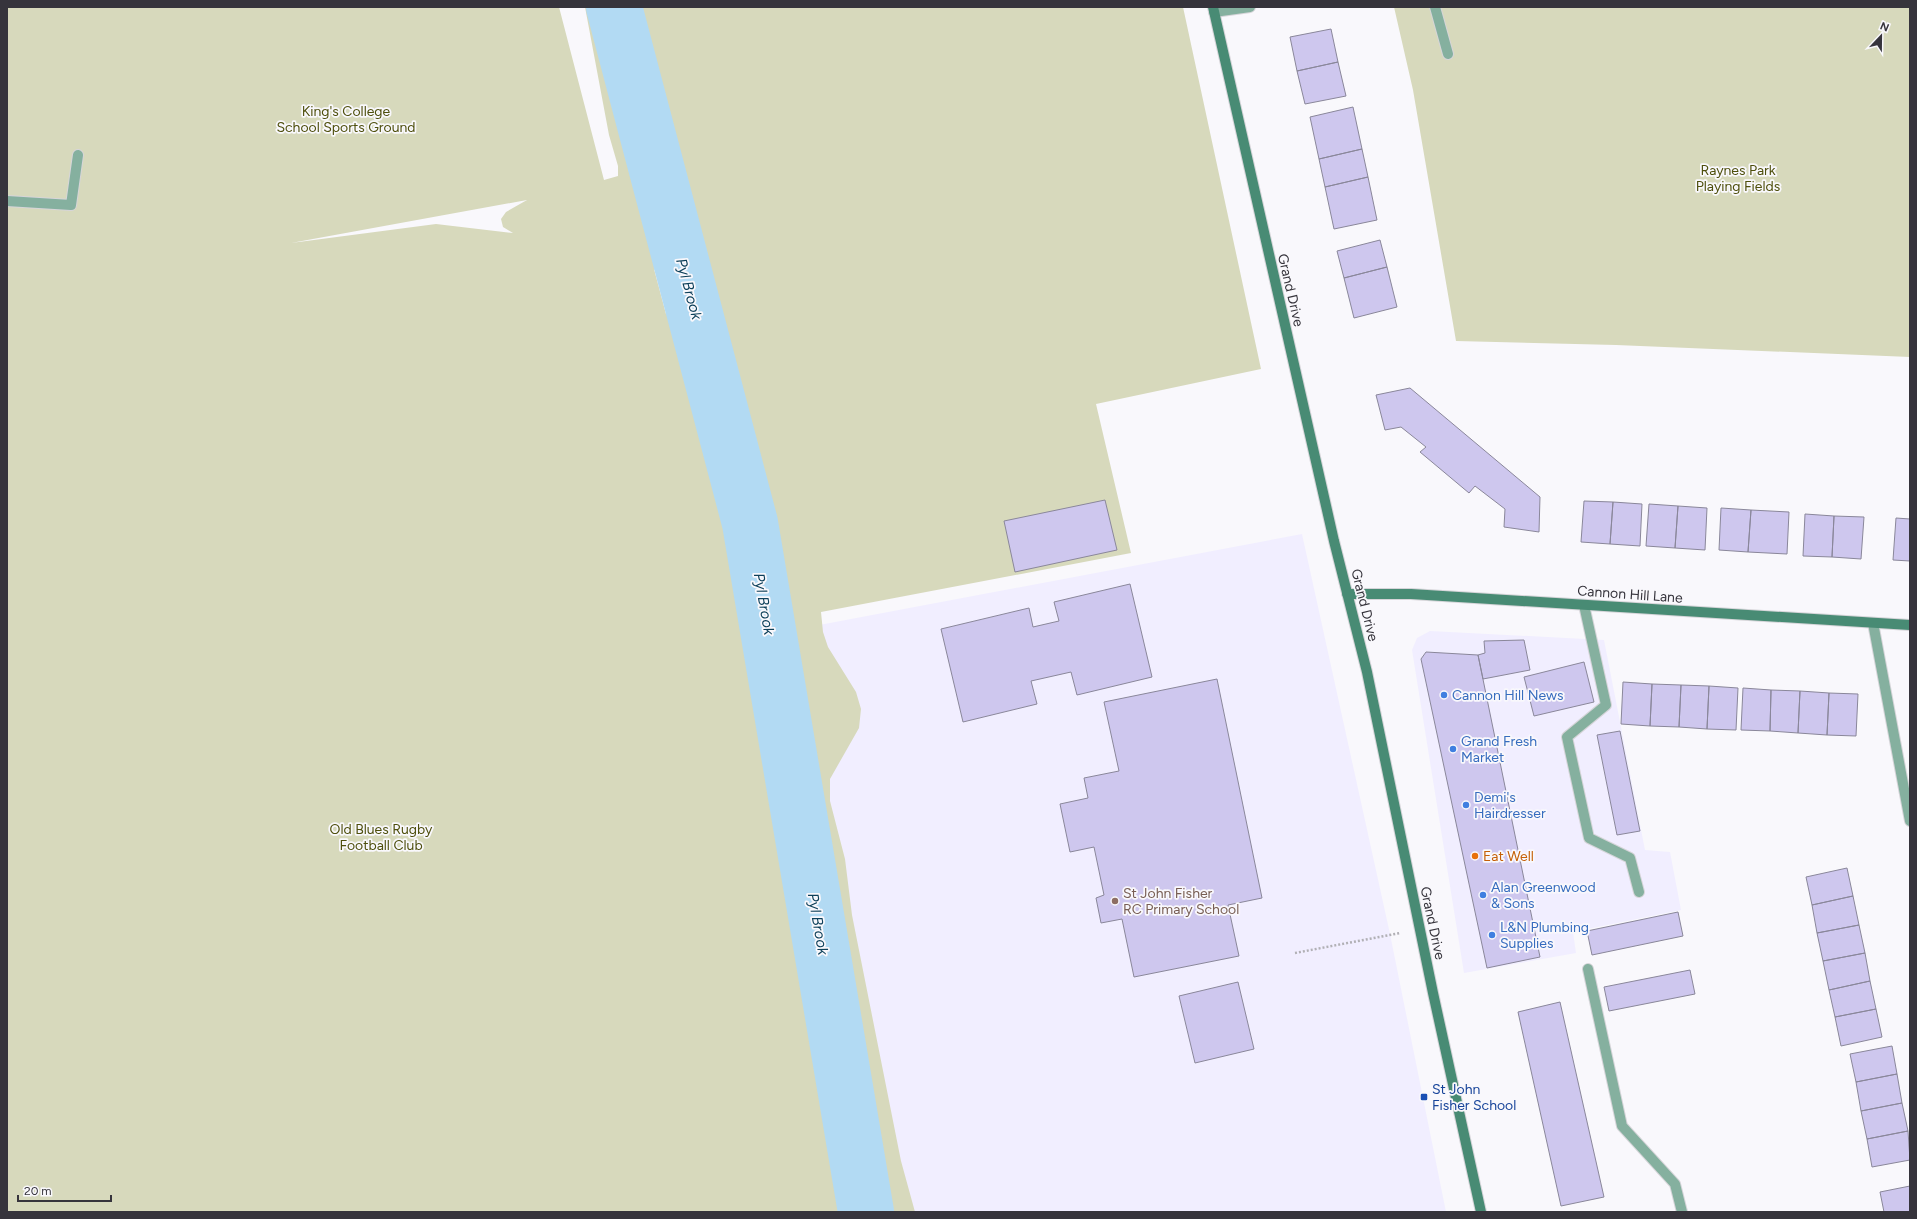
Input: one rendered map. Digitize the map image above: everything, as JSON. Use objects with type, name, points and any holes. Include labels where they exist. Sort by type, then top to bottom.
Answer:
[{"type":"main road","name":"Grand Drive","points":[[1213,9],[1297,384],[1367,672],[1420,929],[1481,1212]]},
{"type":"main road","name":"Cannon Hill Lane","points":[[1347,594],[1411,594],[1910,625]]},
{"type":"street","points":[[1213,9],[1250,7]]},
{"type":"street","points":[[1435,7],[1448,54]]},
{"type":"street","points":[[7,201],[71,206],[78,155]]},
{"type":"street","points":[[1584,605],[1606,705],[1567,737],[1589,838],[1630,858],[1639,892]]},
{"type":"street","points":[[1873,623],[1910,821]]},
{"type":"street","points":[[1588,968],[1622,1126],[1675,1184],[1682,1212]]},
{"type":"path","points":[[1295,953],[1420,929]]},
{"type":"shaded area","name":"St John Fisher RC Primary School","points":[[1302,534],[1390,934],[1446,1212],[902,1212],[798,629]]},
{"type":"shaded area","points":[[1430,631],[1604,640],[1645,850],[1670,852],[1681,910],[1573,932],[1576,953],[1464,973],[1412,650],[1417,638]]},
{"type":"green space","points":[[7,7],[559,7],[604,180],[618,176],[618,166],[609,135],[585,7],[1183,7],[1261,369],[1096,404],[1131,553],[821,612],[823,632],[828,647],[856,692],[861,709],[859,728],[830,779],[830,801],[845,859],[852,915],[901,1161],[915,1212],[7,1212]],"holes":[[[527,200],[506,212],[501,219],[503,227],[513,233],[436,224],[291,243]],[[654,269],[673,291],[667,314],[666,314]]]},
{"type":"green space","name":"Raynes Park Playing Fields","points":[[1394,7],[1910,7],[1910,357],[1616,345],[1456,341],[1413,90]]},
{"type":"building","points":[[1331,29],[1338,62],[1297,71],[1290,37]]},
{"type":"building","points":[[1338,62],[1346,96],[1305,104],[1297,71]]},
{"type":"building","points":[[1353,107],[1362,149],[1319,159],[1310,117]]},
{"type":"building","points":[[1362,149],[1368,177],[1325,187],[1319,159]]},
{"type":"building","points":[[1368,177],[1377,220],[1334,229],[1325,187]]},
{"type":"building","points":[[1380,240],[1387,267],[1344,278],[1337,251]]},
{"type":"building","points":[[1387,267],[1397,307],[1354,318],[1344,278]]},
{"type":"building","points":[[1410,388],[1540,497],[1539,532],[1504,527],[1505,509],[1475,486],[1469,493],[1420,452],[1426,447],[1401,427],[1385,430],[1376,395]]},
{"type":"building","points":[[1105,500],[1117,550],[1015,572],[1004,521]]},
{"type":"building","points":[[1584,501],[1613,502],[1610,544],[1581,542]]},
{"type":"building","points":[[1613,502],[1642,504],[1640,546],[1610,544]]},
{"type":"building","points":[[1649,504],[1678,506],[1675,548],[1646,546]]},
{"type":"building","points":[[1678,506],[1707,508],[1705,550],[1675,548]]},
{"type":"building","points":[[1721,508],[1751,510],[1748,552],[1719,550]]},
{"type":"building","points":[[1751,510],[1789,512],[1787,554],[1748,552]]},
{"type":"building","points":[[1805,514],[1834,516],[1832,557],[1803,556]]},
{"type":"building","points":[[1834,516],[1864,517],[1861,559],[1832,557]]},
{"type":"building","points":[[1896,518],[1910,519],[1910,561],[1893,560]]},
{"type":"building","points":[[1130,584],[1152,677],[1077,695],[1071,672],[1031,681],[1037,704],[963,722],[941,629],[1029,608],[1033,627],[1059,621],[1054,602]]},
{"type":"building","points":[[1524,640],[1530,670],[1483,679],[1478,655],[1485,653],[1484,641]]},
{"type":"building","points":[[1426,652],[1478,655],[1540,957],[1487,968],[1421,659]]},
{"type":"building","points":[[1584,662],[1594,702],[1534,716],[1524,677]]},
{"type":"building","points":[[1217,679],[1262,898],[1228,905],[1239,956],[1134,977],[1122,919],[1101,923],[1096,898],[1104,895],[1094,847],[1070,852],[1060,804],[1088,798],[1084,778],[1119,771],[1104,702]]},
{"type":"building","points":[[1623,682],[1652,684],[1650,726],[1621,724]]},
{"type":"building","points":[[1652,684],[1681,685],[1679,727],[1650,726]]},
{"type":"building","points":[[1681,685],[1709,686],[1707,729],[1679,727]]},
{"type":"building","points":[[1709,686],[1738,688],[1736,730],[1707,729]]},
{"type":"building","points":[[1743,688],[1771,690],[1770,731],[1741,730]]},
{"type":"building","points":[[1771,690],[1800,691],[1798,733],[1770,731]]},
{"type":"building","points":[[1800,691],[1829,693],[1827,735],[1798,733]]},
{"type":"building","points":[[1829,693],[1858,694],[1856,736],[1827,735]]},
{"type":"building","points":[[1620,731],[1640,831],[1617,835],[1597,735]]},
{"type":"building","points":[[1847,868],[1853,896],[1812,905],[1806,877]]},
{"type":"building","points":[[1853,896],[1859,925],[1817,933],[1812,905]]},
{"type":"building","points":[[1678,912],[1683,936],[1592,955],[1587,931]]},
{"type":"building","points":[[1859,925],[1865,953],[1823,961],[1817,933]]},
{"type":"building","points":[[1865,953],[1870,981],[1829,990],[1823,961]]},
{"type":"building","points":[[1690,970],[1695,994],[1609,1011],[1604,987]]},
{"type":"building","points":[[1870,981],[1876,1009],[1835,1017],[1829,990]]},
{"type":"building","points":[[1238,982],[1254,1049],[1195,1063],[1179,996]]},
{"type":"building","points":[[1560,1002],[1604,1197],[1561,1206],[1518,1012]]},
{"type":"building","points":[[1876,1009],[1882,1037],[1841,1046],[1835,1017]]},
{"type":"building","points":[[1892,1046],[1897,1074],[1856,1082],[1850,1054]]},
{"type":"building","points":[[1897,1074],[1902,1103],[1861,1111],[1856,1082]]},
{"type":"building","points":[[1902,1103],[1908,1131],[1867,1139],[1861,1111]]},
{"type":"building","points":[[1908,1131],[1910,1160],[1872,1167],[1867,1139]]},
{"type":"building","points":[[1910,1186],[1910,1212],[1884,1212],[1880,1192]]},
{"type":"waterway","name":"Pyl Brook","points":[[614,7],[750,523],[866,1212]]},
{"type":"place","name":"Cannon Hill News","points":[[1444,695]]},
{"type":"place","name":"Grand Fresh Market","points":[[1453,749]]},
{"type":"place","name":"Demi's Hairdresser","points":[[1466,805]]},
{"type":"place","name":"Eat Well","points":[[1475,856]]},
{"type":"place","name":"Alan Greenwood & Sons","points":[[1483,895]]},
{"type":"place","name":"St John Fisher RC Primary School","points":[[1115,901]]},
{"type":"place","name":"L&N Plumbing Supplies","points":[[1492,935]]},
{"type":"place","name":"St John Fisher School","points":[[1424,1097]]},
{"type":"park label","name":"King's College School Sports Ground","points":[[346,120]]},
{"type":"park label","name":"Old Blues Rugby Football Club","points":[[381,838]]}]
